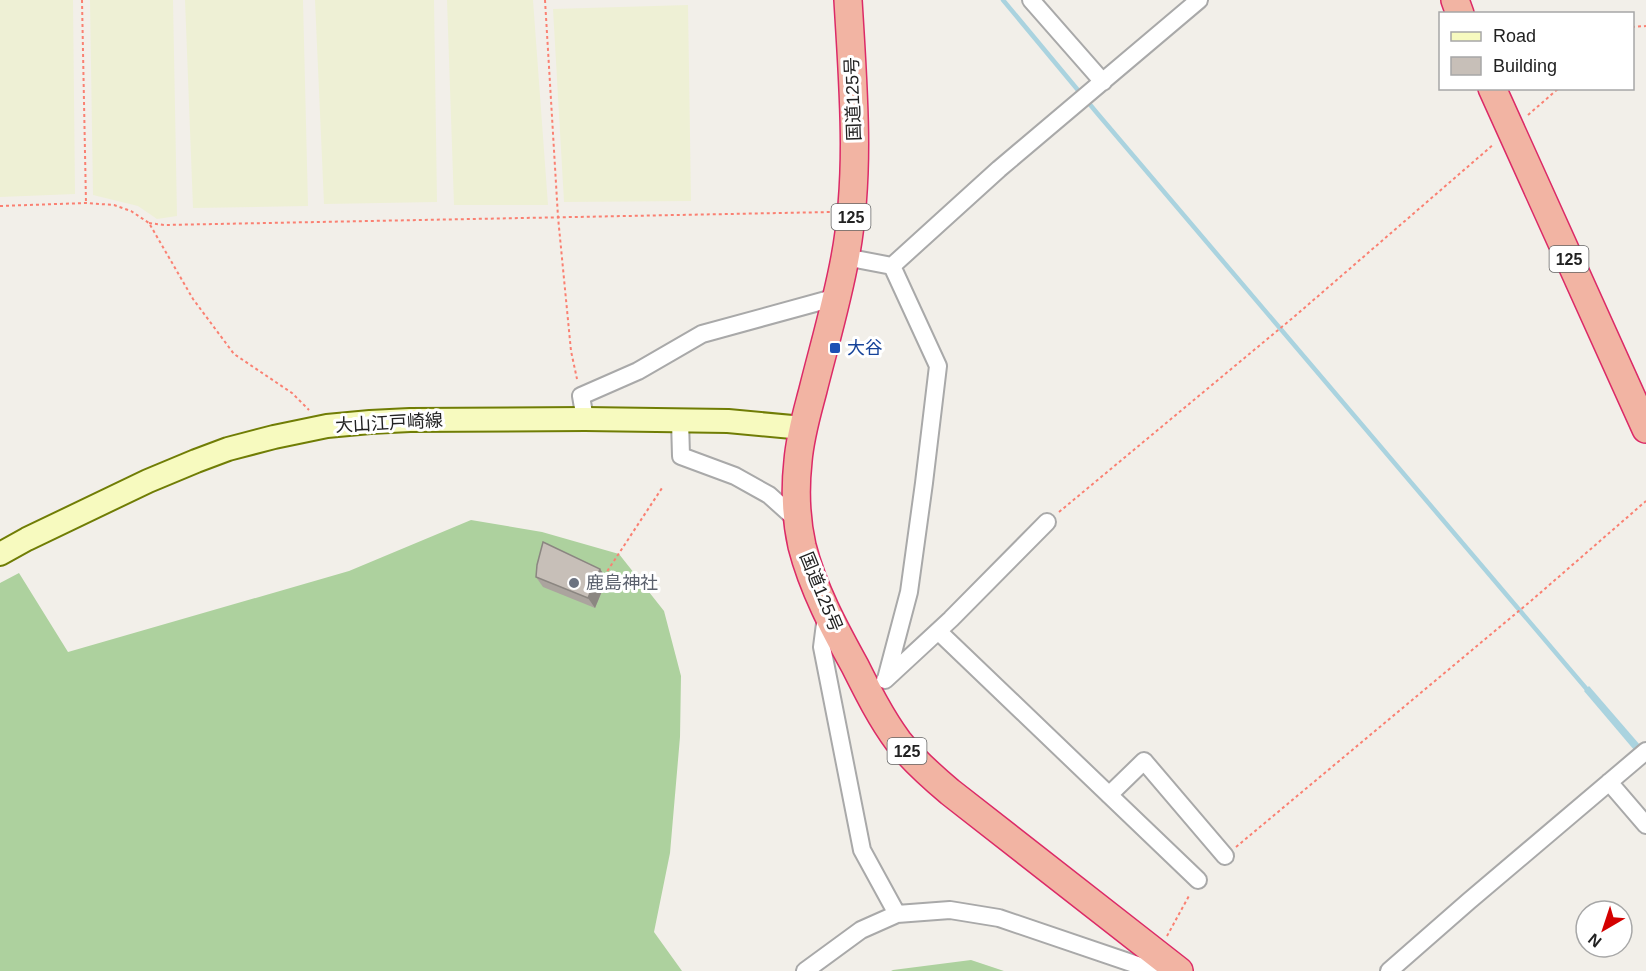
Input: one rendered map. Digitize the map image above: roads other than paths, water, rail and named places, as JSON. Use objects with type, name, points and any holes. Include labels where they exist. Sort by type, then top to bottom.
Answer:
[{"type":"highway","name":"国道125号","points":[[848,0],[854,102],[855,162],[852,211],[837,297],[803,428],[797,470],[798,521],[811,575],[826,610],[878,687],[899,741],[921,767],[1156,963],[1179,971]]},
{"type":"highway","name":"125","points":[[1493,90],[1646,429]]},
{"type":"main road","name":"大山江戸崎線","points":[[0,554],[166,473],[196,461],[239,446],[327,426],[410,420],[585,419],[728,421],[803,428]]},
{"type":"street","points":[[1031,0],[1100,85]]},
{"type":"street","points":[[892,266],[999,169],[1199,0]]},
{"type":"street","points":[[845,257],[892,266]]},
{"type":"street","points":[[878,687],[909,592],[938,366],[892,266]]},
{"type":"street","points":[[585,419],[581,396],[638,371],[702,334],[837,297]]},
{"type":"street","points":[[680,420],[681,456],[735,476],[769,495],[798,521]]},
{"type":"street","points":[[878,687],[938,631],[1047,522]]},
{"type":"street","points":[[826,610],[822,647],[862,850],[897,914]]},
{"type":"street","points":[[938,631],[1198,880]]},
{"type":"street","points":[[1389,971],[1646,752]]},
{"type":"street","points":[[1109,795],[1144,761],[1225,856]]},
{"type":"street","points":[[1609,782],[1646,825]]},
{"type":"street","points":[[805,971],[861,930],[897,914],[950,910],[999,918],[1156,963]]},
{"type":"water","points":[[1589,686],[1646,752],[1646,764],[1584,691]]},
{"type":"waterway","points":[[1003,0],[1590,693]]},
{"type":"place","name":"大谷","points":[[835,348]]},
{"type":"place","name":"鹿島神社","points":[[574,583]]}]
